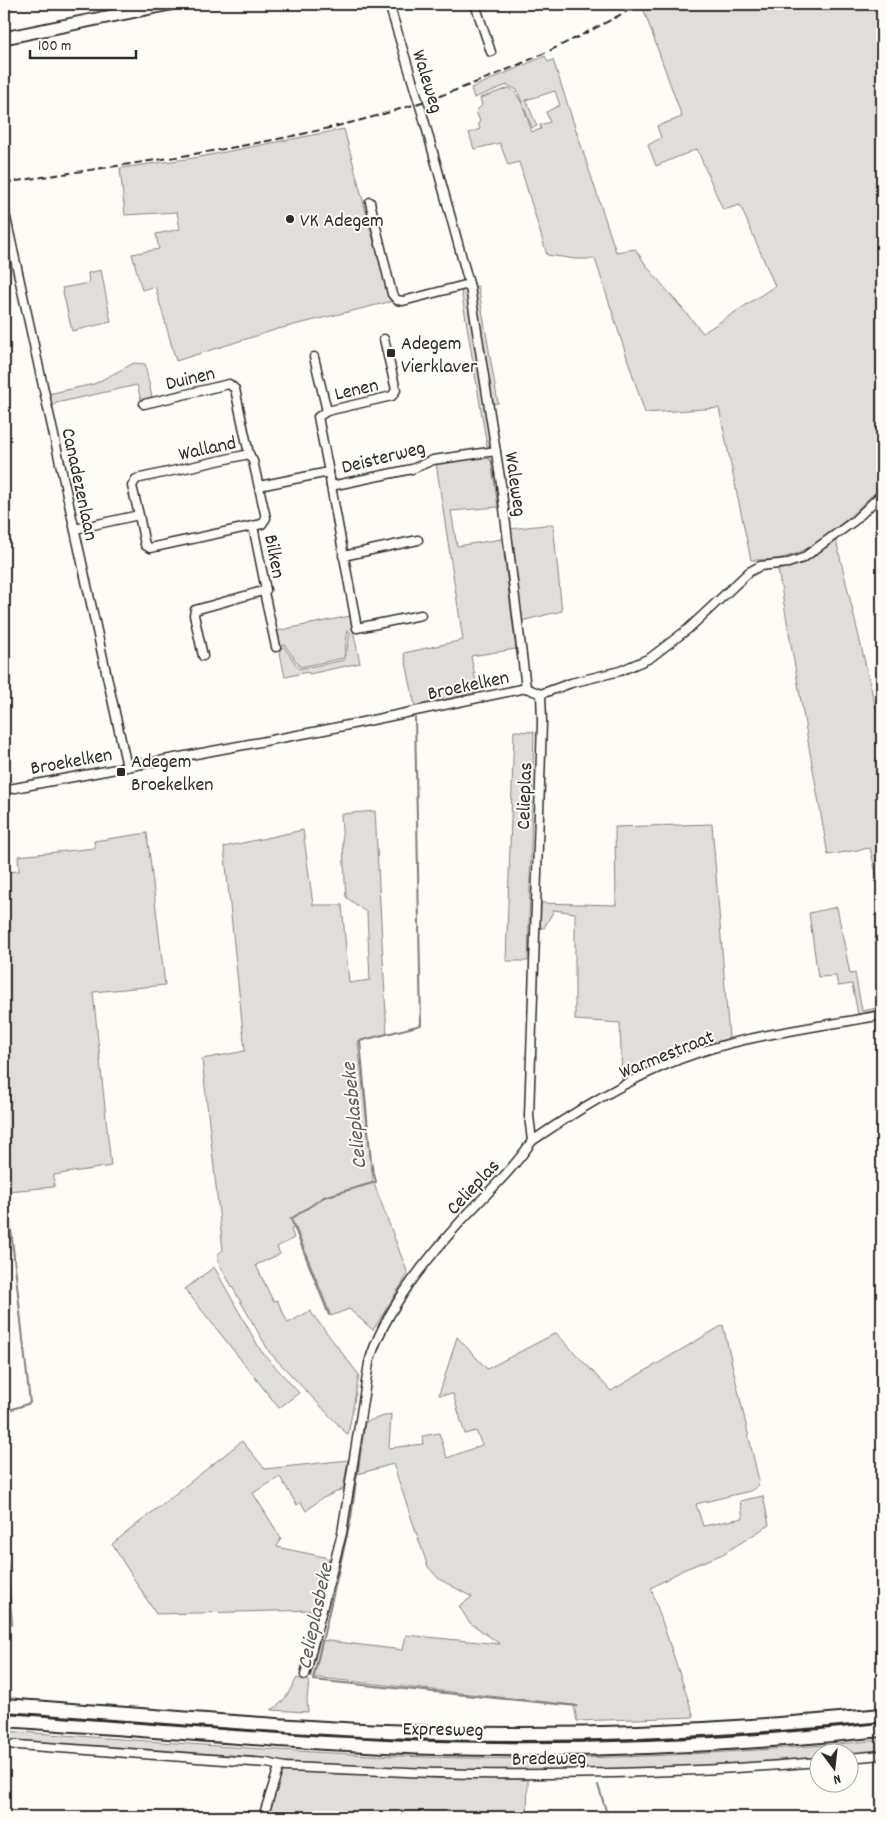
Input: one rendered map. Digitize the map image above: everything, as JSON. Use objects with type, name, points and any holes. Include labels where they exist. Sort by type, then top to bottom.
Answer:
[{"type":"highway","name":"Expresweg","points":[[4,1705],[336,1728],[507,1734],[715,1729],[882,1715]]},
{"type":"highway","name":"Expresweg","points":[[4,1720],[364,1745],[439,1748],[627,1748],[718,1744],[882,1730]]},
{"type":"main road","points":[[4,38],[170,4]]},
{"type":"street","name":"Waleweg","points":[[389,4],[423,116],[470,284],[496,450],[526,688]]},
{"type":"street","points":[[475,4],[491,52]]},
{"type":"street","points":[[370,202],[392,294],[397,300],[403,301],[470,284]]},
{"type":"street","name":"Canadezenlaan","points":[[4,209],[127,767]]},
{"type":"street","name":"Lenen","points":[[328,472],[318,417],[327,411],[392,396],[396,390],[384,339]]},
{"type":"street","name":"Lenen","points":[[314,357],[327,411]]},
{"type":"street","name":"Duinen","points":[[144,404],[229,384],[235,389],[248,454]]},
{"type":"street","name":"Deisterweg","points":[[259,486],[328,472],[331,486],[412,469],[433,460],[496,450]]},
{"type":"street","name":"Walland","points":[[248,454],[253,461],[266,518],[262,524],[150,548],[145,544],[132,486],[136,479],[248,454]]},
{"type":"street","points":[[331,486],[357,628],[421,615]]},
{"type":"street","points":[[541,694],[572,683],[620,671],[650,658],[688,629],[749,572],[760,566],[788,563],[803,558],[854,520],[882,494]]},
{"type":"street","points":[[75,529],[139,515]]},
{"type":"street","name":"Bilken","points":[[253,526],[267,587],[264,592],[276,647]]},
{"type":"street","points":[[344,556],[418,540]]},
{"type":"street","name":"Bilken","points":[[203,656],[194,615],[195,610],[264,592]]},
{"type":"street","name":"Broekelken","points":[[4,790],[324,730],[526,688],[541,694]]},
{"type":"street","name":"Celieplas","points":[[305,1675],[342,1533],[373,1348],[387,1319],[419,1273],[460,1222],[523,1155],[532,1141],[529,1116],[542,722],[541,694]]},
{"type":"street","name":"Warmestraat","points":[[532,1141],[612,1092],[700,1052],[765,1037],[882,1015]]},
{"type":"street","name":"Bredeweg","points":[[4,1744],[267,1763],[279,1766],[408,1772],[542,1774],[738,1769],[808,1763]]},
{"type":"street","points":[[858,1757],[882,1755]]},
{"type":"street","points":[[263,1817],[279,1766]]},
{"type":"shaded area","points":[[650,4],[882,4],[882,486],[826,537],[800,552],[786,557],[751,560],[719,408],[645,413],[595,259],[576,259],[547,255],[519,162],[508,165],[500,143],[474,149],[469,133],[480,129],[478,123],[480,122],[476,111],[482,105],[480,98],[509,88],[514,91],[521,101],[532,132],[541,129],[540,125],[550,122],[546,112],[560,105],[555,91],[526,100],[537,126],[532,128],[517,90],[507,85],[474,98],[471,88],[545,56],[548,62],[553,60],[616,252],[635,249],[649,269],[703,333],[775,286],[740,205],[723,210],[697,149],[656,166],[648,145],[661,138],[657,126],[682,117],[643,8]]},
{"type":"shaded area","points":[[344,129],[387,291],[393,301],[278,329],[176,361],[155,286],[142,290],[132,254],[159,249],[156,234],[180,229],[177,212],[125,215],[120,168],[194,158]]},
{"type":"shaded area","points":[[101,270],[111,322],[72,331],[62,288],[89,283],[88,273]]},
{"type":"shaded area","points":[[478,286],[498,403],[487,405],[492,445],[487,446],[461,290]]},
{"type":"shaded area","points":[[134,363],[145,364],[152,397],[141,400],[137,385],[56,403],[52,409],[48,394],[94,384]]},
{"type":"shaded area","points":[[483,456],[491,460],[498,507],[451,511],[457,546],[502,539],[516,649],[471,656],[478,692],[415,706],[404,653],[463,640],[436,463]]},
{"type":"shaded area","points":[[553,524],[562,611],[521,621],[510,529]]},
{"type":"shaded area","points":[[836,540],[876,709],[882,708],[882,889],[880,890],[870,848],[828,855],[778,570],[809,560]]},
{"type":"shaded area","points":[[350,616],[360,663],[285,677],[279,648],[284,647],[299,669],[345,660],[350,633],[348,630],[344,658],[300,667],[285,645],[279,646],[276,631]]},
{"type":"shaded area","points":[[514,731],[534,732],[528,961],[506,961]]},
{"type":"shaded area","points":[[375,811],[387,1034],[358,1041],[373,1181],[408,1274],[373,1330],[349,1309],[331,1316],[296,1228],[291,1229],[294,1238],[277,1247],[280,1254],[256,1265],[273,1301],[277,1300],[288,1323],[310,1311],[359,1375],[348,1435],[270,1353],[218,1262],[218,1254],[223,1250],[202,1059],[245,1051],[224,847],[303,830],[313,905],[342,905],[349,983],[370,980],[367,913],[346,897],[341,814]]},
{"type":"shaded area","points":[[712,824],[729,1038],[676,1056],[622,1081],[620,1023],[575,1020],[575,913],[554,910],[544,928],[540,928],[541,903],[616,905],[615,827]]},
{"type":"shaded area","points":[[147,833],[165,985],[93,992],[111,1166],[54,1175],[54,1187],[7,1191],[4,1160],[4,872],[19,871],[18,856],[95,848],[94,841]]},
{"type":"shaded area","points":[[837,907],[850,974],[855,973],[862,1011],[882,1007],[882,1009],[858,1014],[852,984],[838,986],[836,976],[818,977],[809,913]]},
{"type":"shaded area","points":[[214,1267],[261,1351],[299,1393],[279,1408],[185,1289]]},
{"type":"shaded area","points":[[723,1325],[759,1481],[757,1487],[750,1491],[696,1504],[703,1526],[743,1518],[740,1501],[763,1496],[769,1525],[723,1554],[683,1570],[651,1588],[694,1717],[577,1721],[574,1705],[310,1677],[320,1640],[403,1650],[406,1635],[500,1644],[469,1622],[459,1606],[472,1597],[439,1579],[428,1567],[393,1464],[358,1474],[365,1422],[391,1414],[389,1448],[423,1444],[422,1436],[439,1433],[447,1458],[482,1445],[476,1431],[465,1434],[453,1394],[439,1395],[457,1337],[487,1369],[556,1333],[611,1391]]},
{"type":"shaded area","points":[[242,1441],[265,1469],[348,1460],[343,1489],[321,1499],[306,1511],[301,1502],[297,1505],[280,1477],[253,1493],[281,1538],[277,1547],[329,1558],[317,1610],[156,1614],[112,1544]]},
{"type":"shaded area","points":[[297,1678],[309,1681],[308,1712],[271,1710],[284,1700]]},
{"type":"shaded area","points":[[4,1731],[374,1755],[484,1758],[655,1756],[808,1746],[808,1759],[730,1764],[554,1771],[466,1770],[288,1764],[269,1760],[4,1739]]},
{"type":"shaded area","points":[[882,1740],[882,1752],[858,1754],[858,1744],[832,1744]]},
{"type":"shaded area","points":[[288,1770],[528,1780],[527,1817],[269,1817],[273,1795],[282,1772]]},
{"type":"shaded area","points":[[4,1814],[70,1817],[4,1817]]},
{"type":"waterway","name":"Celieplasbeke","points":[[329,1315],[291,1219],[324,1197],[376,1182],[371,1162],[360,1041],[421,1025],[415,718]]},
{"type":"waterway","points":[[4,1166],[30,1403],[4,1412]]},
{"type":"waterway","name":"Celieplasbeke","points":[[368,1390],[351,1518],[313,1680],[577,1706]]},
{"type":"waterway","points":[[4,1524],[12,1624]]},
{"type":"waterway","points":[[4,1645],[8,1630]]},
{"type":"waterway","name":"Celieplasbeke","points":[[598,1785],[608,1817]]},
{"type":"railway","points":[[4,183],[240,146],[334,127],[380,115],[481,81],[578,37],[640,4]]},
{"type":"place","name":"VK Adegem","points":[[290,219]]},
{"type":"place","name":"Adegem Vierklaver","points":[[391,353]]},
{"type":"place","name":"Adegem Broekelken","points":[[121,772]]}]
